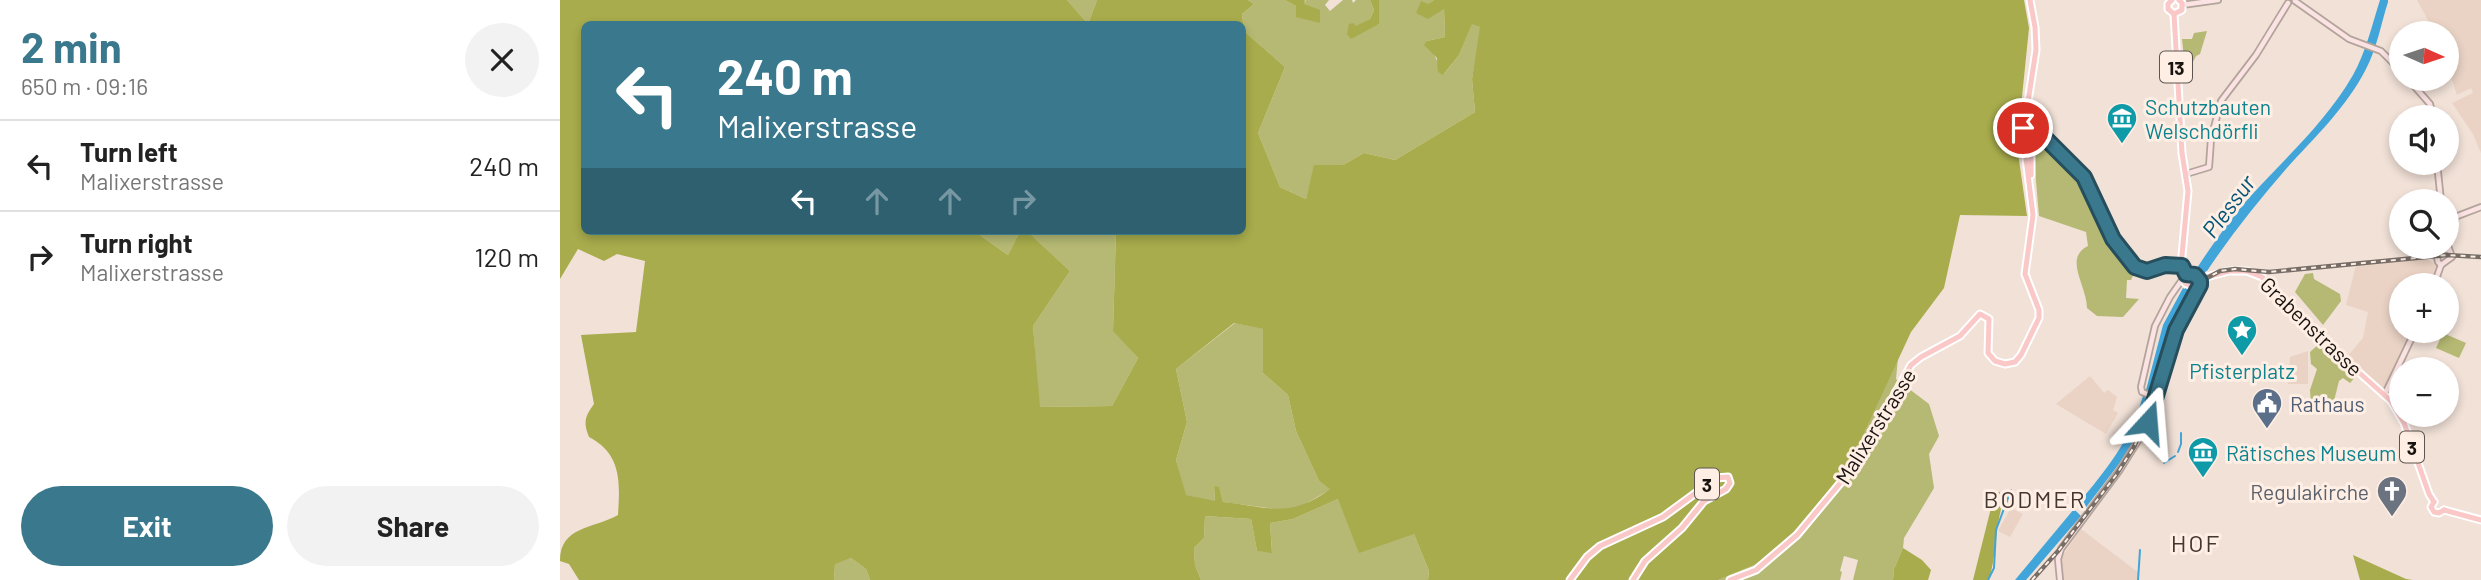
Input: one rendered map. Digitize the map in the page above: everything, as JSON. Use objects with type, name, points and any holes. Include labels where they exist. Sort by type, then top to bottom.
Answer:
[{"type":"main road","name":"Malixerstrasse","points":[[1730,580],[1759,568],[1794,539],[1820,509],[1857,463],[1906,372],[1916,360],[1958,337],[1982,314],[1990,321],[1987,349],[1993,360],[2007,364],[2015,362],[2038,323],[2039,314],[2025,274],[2033,223],[2023,128],[2036,50],[2030,0]]},
{"type":"main road","points":[[2172,0],[2168,9],[2174,14],[2180,12],[2181,3]]},
{"type":"main road","name":"13","points":[[2174,14],[2182,153],[2188,204],[2182,266]]},
{"type":"main road","points":[[2023,128],[2036,130],[2087,180],[2113,239],[2132,263],[2147,271],[2165,265],[2182,266],[2187,277],[2199,283]]},
{"type":"main road","points":[[2031,186],[2030,141],[2034,135],[2042,136]]},
{"type":"main road","name":"Grabenstrasse","points":[[2199,283],[2229,271],[2244,271],[2260,276],[2317,335],[2385,394],[2401,416],[2429,494],[2440,504],[2481,520]]},
{"type":"main road","points":[[2187,277],[2199,283]]},
{"type":"main road","name":"3","points":[[1570,580],[1600,546],[1659,520],[1716,478],[1728,477],[1728,488],[1704,502],[1682,528],[1645,561],[1633,580]]},
{"type":"street","points":[[2181,3],[2218,0]]},
{"type":"street","points":[[2186,174],[2208,167],[2214,125],[2223,97],[2256,55],[2287,1],[2295,1],[2346,38],[2377,49],[2389,60]]},
{"type":"street","points":[[2419,91],[2430,105]]},
{"type":"street","points":[[2459,215],[2481,207]]},
{"type":"street","points":[[2437,259],[2441,265]]},
{"type":"street","points":[[2438,273],[2441,265],[2450,259]]},
{"type":"street","points":[[2155,397],[2142,391],[2155,326],[2170,297],[2187,277]]},
{"type":"street","points":[[2060,580],[2058,556],[2061,549],[2135,448],[2155,397],[2176,330],[2199,283]]},
{"type":"street","points":[[2385,394],[2410,343]]},
{"type":"shaded area","points":[[2417,0],[2481,0],[2481,153],[2473,134],[2459,113],[2459,105],[2452,103],[2473,93],[2471,88],[2457,95],[2456,91],[2459,91],[2459,21],[2428,21]]},
{"type":"shaded area","points":[[2427,259],[2441,269],[2440,273],[2389,273],[2389,343],[2411,343],[2405,357],[2389,357],[2389,393],[2346,358],[2363,338],[2368,312],[2346,305],[2357,261]]},
{"type":"shaded area","points":[[2308,351],[2308,384],[2288,384],[2290,357]]},
{"type":"shaded area","points":[[2090,376],[2104,393],[2108,390],[2117,397],[2113,410],[2118,413],[2106,434],[2056,404]]},
{"type":"shaded area","points":[[2011,508],[2023,514],[2010,537],[1998,531]]},
{"type":"shaded area","points":[[2081,529],[2139,573],[2137,580],[2061,580],[2062,557]]},
{"type":"green space","points":[[560,0],[1067,0],[1085,21],[581,21],[581,235],[980,235],[1008,255],[1018,235],[1031,235],[1070,271],[1033,326],[1040,407],[1112,406],[1138,358],[1113,331],[1116,235],[1246,235],[1246,33],[1285,67],[1258,133],[1280,187],[1306,199],[1314,165],[1343,165],[1364,153],[1395,160],[1475,112],[1472,79],[1480,27],[1472,24],[1459,55],[1443,75],[1438,72],[1437,58],[1424,45],[1427,41],[1445,37],[1444,9],[1428,19],[1416,13],[1421,1],[1428,4],[1434,0],[2024,0],[2029,28],[2017,146],[2027,216],[1960,215],[1944,288],[1911,332],[1846,472],[1791,537],[1759,563],[1718,580],[1428,580],[1429,571],[1414,534],[1359,553],[1338,499],[1293,519],[1270,523],[1272,553],[1257,551],[1251,519],[1205,516],[1204,538],[1194,548],[1195,565],[1201,580],[870,580],[866,569],[851,558],[835,564],[834,580],[579,580],[569,564],[560,561],[561,550],[566,541],[580,530],[618,515],[619,492],[617,470],[613,461],[600,444],[589,437],[586,428],[587,416],[594,404],[581,335],[636,332],[645,261],[617,254],[604,261],[578,249],[560,279]],"holes":[[[1234,323],[1263,329],[1263,373],[1288,395],[1296,431],[1319,481],[1330,489],[1303,504],[1279,509],[1223,502],[1219,487],[1214,486],[1215,501],[1186,495],[1176,460],[1187,422],[1176,369]]]},
{"type":"green space","points":[[1067,0],[1097,0],[1089,21],[1085,21]]},
{"type":"green space","points":[[1097,0],[1248,0],[1254,4],[1242,14],[1243,21],[1089,21]]},
{"type":"green space","points":[[1248,0],[1285,0],[1296,6],[1306,0],[1329,0],[1325,5],[1330,11],[1343,0],[1352,0],[1353,3],[1356,0],[1370,0],[1374,10],[1370,19],[1347,34],[1379,24],[1379,0],[1434,0],[1416,13],[1444,8],[1445,37],[1427,41],[1444,74],[1459,55],[1472,23],[1481,27],[1472,79],[1475,112],[1395,160],[1364,153],[1343,165],[1315,165],[1306,199],[1280,187],[1258,133],[1285,67],[1246,33],[1246,21],[1243,21],[1242,14],[1254,4]]},
{"type":"green space","points":[[1285,0],[1305,0],[1304,4],[1320,10],[1320,23],[1296,17],[1296,6]]},
{"type":"green space","points":[[1370,0],[1379,0],[1379,24],[1351,39],[1347,34],[1349,24],[1356,26],[1370,19],[1374,10]]},
{"type":"green space","points":[[2207,31],[2200,54],[2193,62],[2184,58],[2182,39],[2192,39],[2194,33]]},
{"type":"green space","points":[[2037,134],[2084,177],[2113,239],[2137,267],[2131,280],[2127,280],[2126,298],[2139,299],[2123,317],[2097,316],[2087,308],[2077,265],[2081,251],[2088,246],[2086,232],[2039,216],[2033,146],[2033,135]]},
{"type":"green space","points":[[980,235],[1018,235],[1008,255]]},
{"type":"green space","points":[[1031,235],[1116,235],[1113,330],[1138,358],[1112,406],[1039,407],[1033,326],[1070,271]]},
{"type":"green space","points":[[2313,273],[2314,279],[2340,294],[2341,301],[2323,325],[2295,292],[2305,274]]},
{"type":"green space","points":[[1235,323],[1264,329],[1263,373],[1288,395],[1296,431],[1319,481],[1331,489],[1300,507],[1283,510],[1223,502],[1219,488],[1214,486],[1215,502],[1185,495],[1176,460],[1187,422],[1176,369]]},
{"type":"green space","points":[[2459,340],[2466,343],[2459,358],[2436,348],[2438,343],[2459,343]]},
{"type":"green space","points":[[2319,344],[2357,375],[2350,383],[2343,378],[2339,381],[2334,401],[2311,404],[2310,390],[2317,369],[2311,364],[2310,352]]},
{"type":"green space","points":[[1898,358],[1896,379],[1929,404],[1939,436],[1929,454],[1934,488],[1904,538],[1893,580],[1853,580],[1858,560],[1844,556],[1840,580],[1718,580],[1759,563],[1791,537],[1819,507],[1846,472]]},
{"type":"green space","points":[[1995,492],[2000,492],[1997,502],[2001,509],[1989,580],[1973,580]]},
{"type":"green space","points":[[1338,499],[1414,534],[1429,571],[1428,580],[1201,580],[1195,565],[1194,548],[1204,538],[1205,516],[1251,519],[1257,551],[1272,552],[1270,523],[1293,519]]},
{"type":"green space","points":[[1903,548],[1922,560],[1931,570],[1928,580],[1893,580],[1894,569]]},
{"type":"green space","points":[[2353,555],[2406,579],[2413,580],[2360,580]]},
{"type":"green space","points":[[851,558],[866,569],[870,580],[834,580],[835,563]]},
{"type":"water","points":[[2380,0],[2388,2],[2376,44],[2366,69],[2349,97],[2255,206],[2207,271],[2195,271],[2242,206],[2310,134],[2333,105],[2362,57]]},
{"type":"water","points":[[2183,288],[2191,293],[2169,335],[2154,392],[2146,390],[2163,325]]},
{"type":"water","points":[[2143,396],[2152,399],[2128,452],[2084,510],[2077,505],[2108,467],[2124,441]]},
{"type":"water","points":[[2074,509],[2081,516],[2026,580],[2015,580]]},
{"type":"waterway","name":"Plessur","points":[[2182,300],[2206,264]]},
{"type":"waterway","points":[[2178,452],[2181,433]]},
{"type":"waterway","points":[[2164,463],[2175,456]]},
{"type":"waterway","points":[[1988,580],[1994,568],[1996,530],[2011,490]]},
{"type":"waterway","points":[[2138,580],[2140,550]]},
{"type":"railway","points":[[2032,580],[2059,550],[2134,447],[2156,397],[2176,327],[2198,287],[2207,278],[2220,271],[2235,269],[2269,272],[2447,255],[2481,257]]},
{"type":"place","name":"Schutzbauten Welschdörfli","points":[[2122,145]]},
{"type":"place","name":"Pfisterplatz","points":[[2242,357]]},
{"type":"place","name":"Rathaus","points":[[2267,430]]},
{"type":"place","name":"Rätisches Museum","points":[[2203,479]]},
{"type":"place","name":"Regulakirche","points":[[2392,518]]},
{"type":"district","name":"BODMER","points":[[2035,498]]},
{"type":"district","name":"HOF","points":[[2196,542]]},
{"type":"route","points":[[2023,128],[2040,133],[2084,177],[2113,239],[2135,267],[2147,271],[2165,265],[2182,266],[2186,274],[2199,278],[2200,285],[2176,330],[2148,422]]}]
